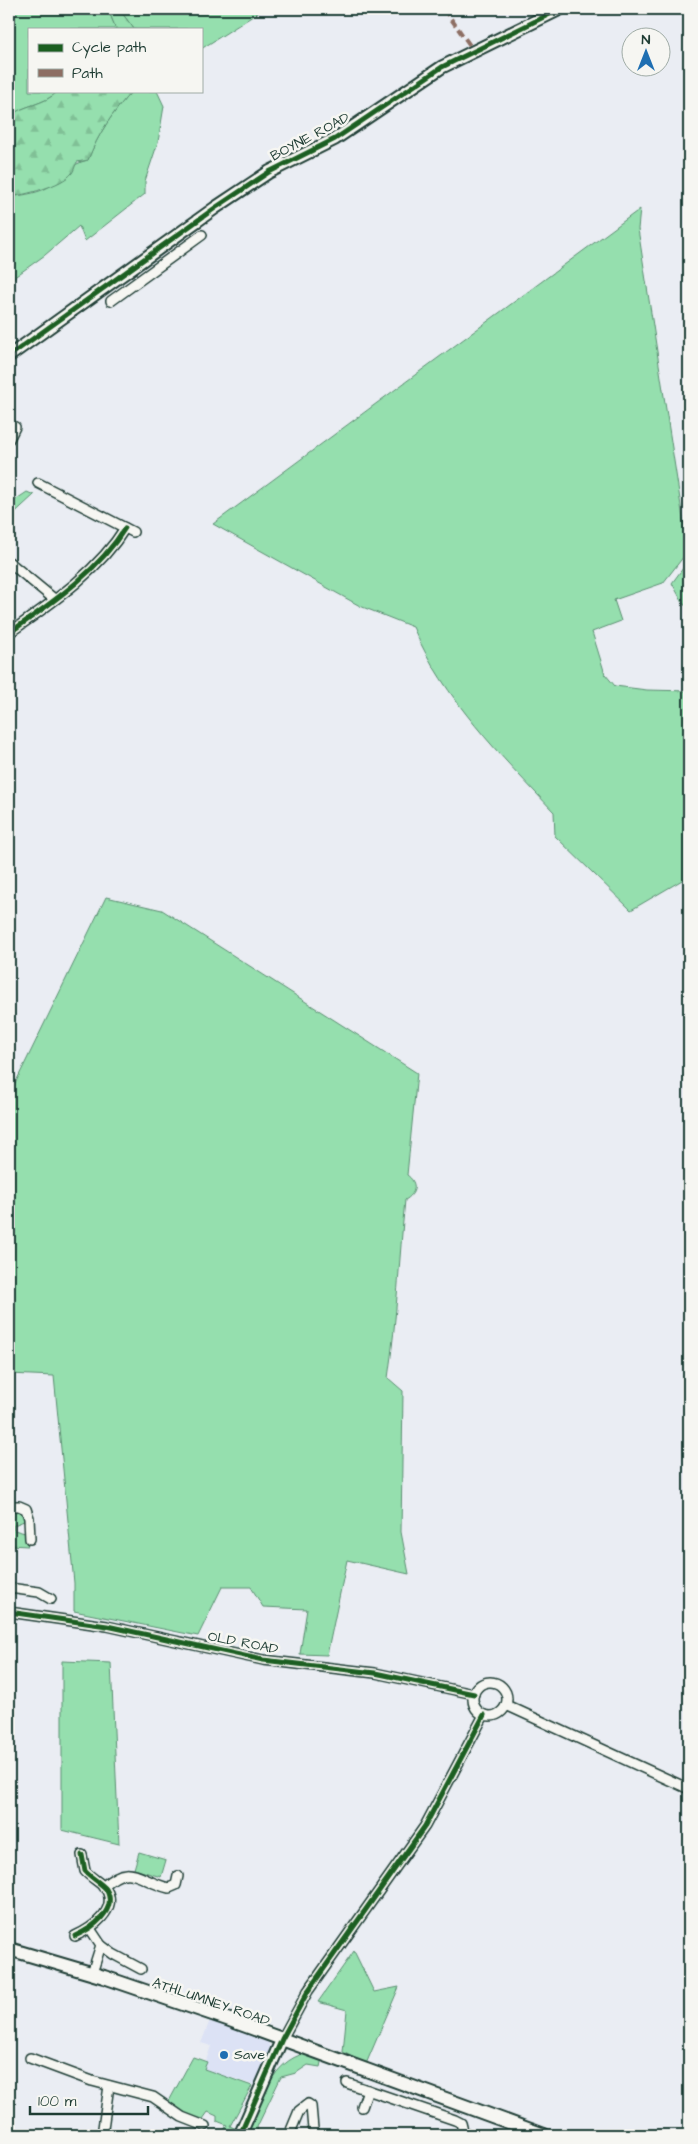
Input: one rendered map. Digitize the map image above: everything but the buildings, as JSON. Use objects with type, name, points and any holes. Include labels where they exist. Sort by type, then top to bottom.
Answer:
[{"type":"main road","name":"ATHLUMNEY ROAD","points":[[9,1949],[92,1973],[282,2039],[544,2135]]},
{"type":"street","name":"BOYNE ROAD","points":[[9,356],[143,259],[269,172],[335,139],[442,67],[560,9]]},
{"type":"street","points":[[111,302],[202,235]]},
{"type":"street","points":[[143,259],[152,271]]},
{"type":"street","points":[[9,424],[15,428],[9,438]]},
{"type":"street","points":[[9,633],[54,599],[105,556],[129,530],[38,483]]},
{"type":"street","points":[[9,562],[54,599]]},
{"type":"street","points":[[9,1506],[19,1506],[26,1509],[29,1518],[30,1539]]},
{"type":"street","points":[[9,1588],[38,1592],[51,1598]]},
{"type":"street","name":"OLD ROAD","points":[[9,1612],[71,1619],[263,1660],[375,1673],[474,1694]]},
{"type":"street","points":[[485,1683],[496,1684],[506,1695],[506,1705],[497,1714],[484,1715],[474,1704],[474,1694],[485,1683]]},
{"type":"street","points":[[506,1705],[689,1789]]},
{"type":"street","points":[[244,2135],[282,2039],[308,1991],[425,1826],[484,1715]]},
{"type":"street","points":[[75,1936],[90,1930],[103,1916],[108,1904],[106,1890],[84,1871],[82,1855]]},
{"type":"street","points":[[103,1887],[113,1877],[123,1873],[132,1873],[169,1888],[176,1885],[178,1876]]},
{"type":"street","points":[[90,1930],[101,1945],[113,1954],[141,1969]]},
{"type":"street","points":[[92,1973],[101,1945]]},
{"type":"street","points":[[9,1949],[9,1964]]},
{"type":"street","points":[[30,2058],[109,2086],[153,2096],[182,2117],[205,2126]]},
{"type":"street","points":[[347,2084],[455,2120],[461,2123],[464,2135]]},
{"type":"street","points":[[102,2135],[109,2086]]},
{"type":"street","points":[[362,2107],[368,2090]]},
{"type":"street","points":[[289,2135],[299,2111],[308,2104],[311,2106],[313,2129]]},
{"type":"shaded area","points":[[211,2018],[267,2039],[271,2051],[257,2086],[203,2069],[211,2046],[201,2043]]},
{"type":"green space","points":[[9,9],[108,9],[116,28],[28,28],[28,92],[57,92],[46,100],[9,117]]},
{"type":"green space","points":[[108,9],[119,9],[133,28],[116,28]]},
{"type":"green space","points":[[119,9],[264,9],[202,48],[202,28],[133,28]]},
{"type":"green space","points":[[57,92],[131,92],[96,141],[88,160],[77,162],[72,173],[67,178],[52,186],[9,197],[9,117]]},
{"type":"green space","points":[[131,92],[157,92],[164,106],[158,142],[145,181],[145,194],[85,241],[79,226],[45,255],[9,281],[9,197],[43,190],[73,167],[88,160],[96,141]]},
{"type":"green space","points":[[640,209],[638,229],[688,551],[663,583],[614,600],[621,621],[592,632],[605,674],[615,686],[647,690],[689,691],[689,876],[631,910],[555,836],[554,812],[475,726],[441,678],[413,627],[360,606],[213,524]]},
{"type":"green space","points":[[27,492],[34,495],[9,518],[9,499],[15,500]]},
{"type":"green space","points":[[689,560],[689,605],[684,605],[672,583]]},
{"type":"green space","points":[[106,897],[162,910],[417,1073],[407,1175],[413,1181],[414,1188],[412,1195],[405,1200],[396,1311],[388,1378],[403,1391],[401,1532],[409,1574],[347,1560],[327,1655],[300,1654],[307,1609],[263,1607],[251,1587],[222,1587],[198,1636],[74,1611],[74,1583],[54,1376],[9,1374],[9,1096]]},
{"type":"green space","points":[[10,1507],[23,1510],[24,1521],[14,1525],[14,1530],[25,1533],[28,1546],[9,1545]]},
{"type":"green space","points":[[9,1654],[11,1656],[12,1720],[9,1721]]},
{"type":"green space","points":[[62,1661],[111,1663],[119,1844],[62,1830]]},
{"type":"green space","points":[[139,1852],[166,1860],[161,1877],[134,1869]]},
{"type":"green space","points":[[354,1951],[374,1992],[399,1987],[366,2064],[343,2052],[347,2010],[318,2002]]},
{"type":"green space","points":[[306,2053],[322,2058],[320,2067],[308,2065],[296,2073],[281,2077],[257,2127],[259,2134],[251,2131],[250,2127],[264,2093],[276,2073],[284,2064]]},
{"type":"green space","points":[[193,2057],[207,2062],[204,2069],[252,2086],[230,2126],[238,2130],[235,2135],[221,2135],[227,2125],[217,2121],[217,2116],[208,2112],[203,2119],[198,2119],[184,2114],[168,2103]]},
{"type":"marked path","points":[[444,9],[474,51]]},
{"type":"cycle path","points":[[9,356],[215,208],[269,172],[335,139],[442,67],[560,9]]},
{"type":"cycle path","points":[[9,633],[57,599],[87,573],[114,544],[125,528]]},
{"type":"cycle path","points":[[9,1612],[107,1626],[263,1660],[375,1673],[474,1694]]},
{"type":"cycle path","points":[[240,2135],[282,2039],[308,1991],[425,1826],[484,1715]]},
{"type":"cycle path","points":[[75,1936],[95,1924],[106,1911],[109,1904],[106,1889],[85,1871],[82,1855]]},
{"type":"place","name":"Save","points":[[224,2055]]}]
